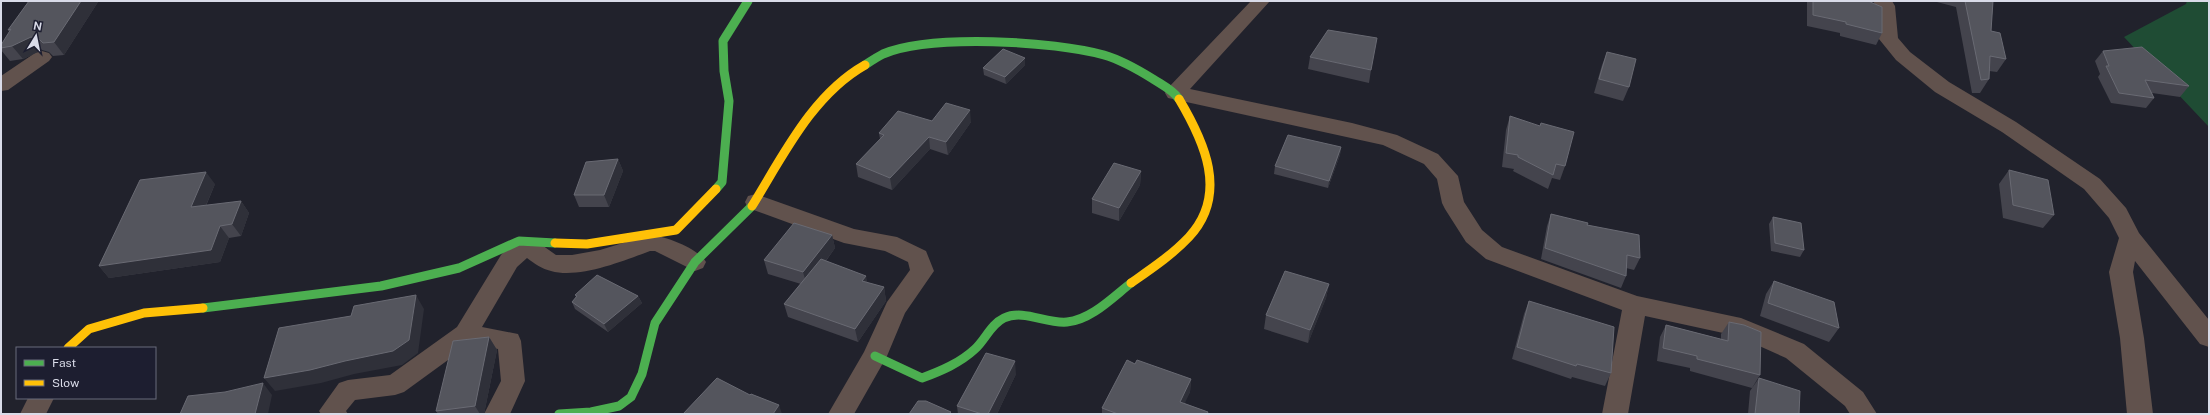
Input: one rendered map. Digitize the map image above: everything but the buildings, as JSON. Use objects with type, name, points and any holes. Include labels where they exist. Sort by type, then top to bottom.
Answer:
[{"type":"street","points":[[69,347],[89,329],[144,313],[222,307],[381,286],[459,268],[519,241],[587,244],[676,230],[722,182],[729,101],[724,71],[723,41],[748,1]]},
{"type":"street","points":[[1175,92],[1261,1]]},
{"type":"street","points":[[1882,1],[1886,6],[1889,38],[1903,56],[1942,87],[2009,127],[2092,184],[2118,214],[2130,238],[2209,337]]},
{"type":"street","points":[[559,414],[592,413],[619,406],[630,397],[642,374],[654,322],[695,262],[756,202],[803,122],[849,74],[885,53],[913,46],[1000,43],[1063,46],[1103,55],[1135,67],[1175,92],[1352,130],[1390,140],[1431,159],[1447,176],[1452,202],[1474,236],[1494,253],[1635,305],[1741,327],[1795,351],[1854,399],[1864,414]]},
{"type":"street","points":[[1,85],[42,57]]},
{"type":"street","points":[[875,356],[922,378],[946,369],[975,349],[996,325],[1005,318],[1018,316],[1070,322],[1100,307],[1160,262],[1195,231],[1208,202],[1210,185],[1210,164],[1192,120],[1175,92]]},
{"type":"street","points":[[756,202],[852,238],[889,243],[918,257],[922,271],[895,309],[875,356],[841,414]]},
{"type":"street","points":[[2130,238],[2121,272],[2132,338],[2140,414]]},
{"type":"street","points":[[336,414],[332,411],[348,390],[395,385],[466,334],[509,261],[514,254],[524,248],[531,248],[553,264],[565,264],[594,260],[649,243],[658,243],[695,262]]},
{"type":"street","points":[[1615,414],[1635,305]]},
{"type":"street","points":[[466,334],[509,341],[513,381],[497,414]]},
{"type":"street","points":[[33,414],[40,399]]},
{"type":"green space","points":[[2187,1],[2209,1],[2209,127],[2124,37],[2186,4]]},
{"type":"traffic: fast","points":[[716,189],[722,182],[729,101],[724,71],[723,41],[748,1]]},
{"type":"traffic: fast","points":[[865,65],[886,53],[933,44],[994,42],[1055,46],[1082,50],[1113,58],[1140,71],[1166,87],[1175,93],[1179,99]]},
{"type":"traffic: fast","points":[[559,414],[591,412],[619,406],[631,397],[642,374],[655,323],[695,262],[752,206]]},
{"type":"traffic: fast","points":[[203,308],[381,286],[459,268],[519,241],[555,243]]},
{"type":"traffic: fast","points":[[875,356],[922,378],[957,362],[969,354],[979,345],[993,328],[1005,318],[1021,316],[1053,322],[1069,322],[1077,320],[1102,306],[1131,283]]},
{"type":"traffic: slow","points":[[752,206],[803,122],[849,74],[865,65]]},
{"type":"traffic: slow","points":[[1131,283],[1190,237],[1199,224],[1206,207],[1210,188],[1209,163],[1200,138],[1179,99]]},
{"type":"traffic: slow","points":[[555,243],[587,244],[676,230],[716,189]]},
{"type":"traffic: slow","points":[[69,347],[89,329],[144,313],[203,308]]}]
